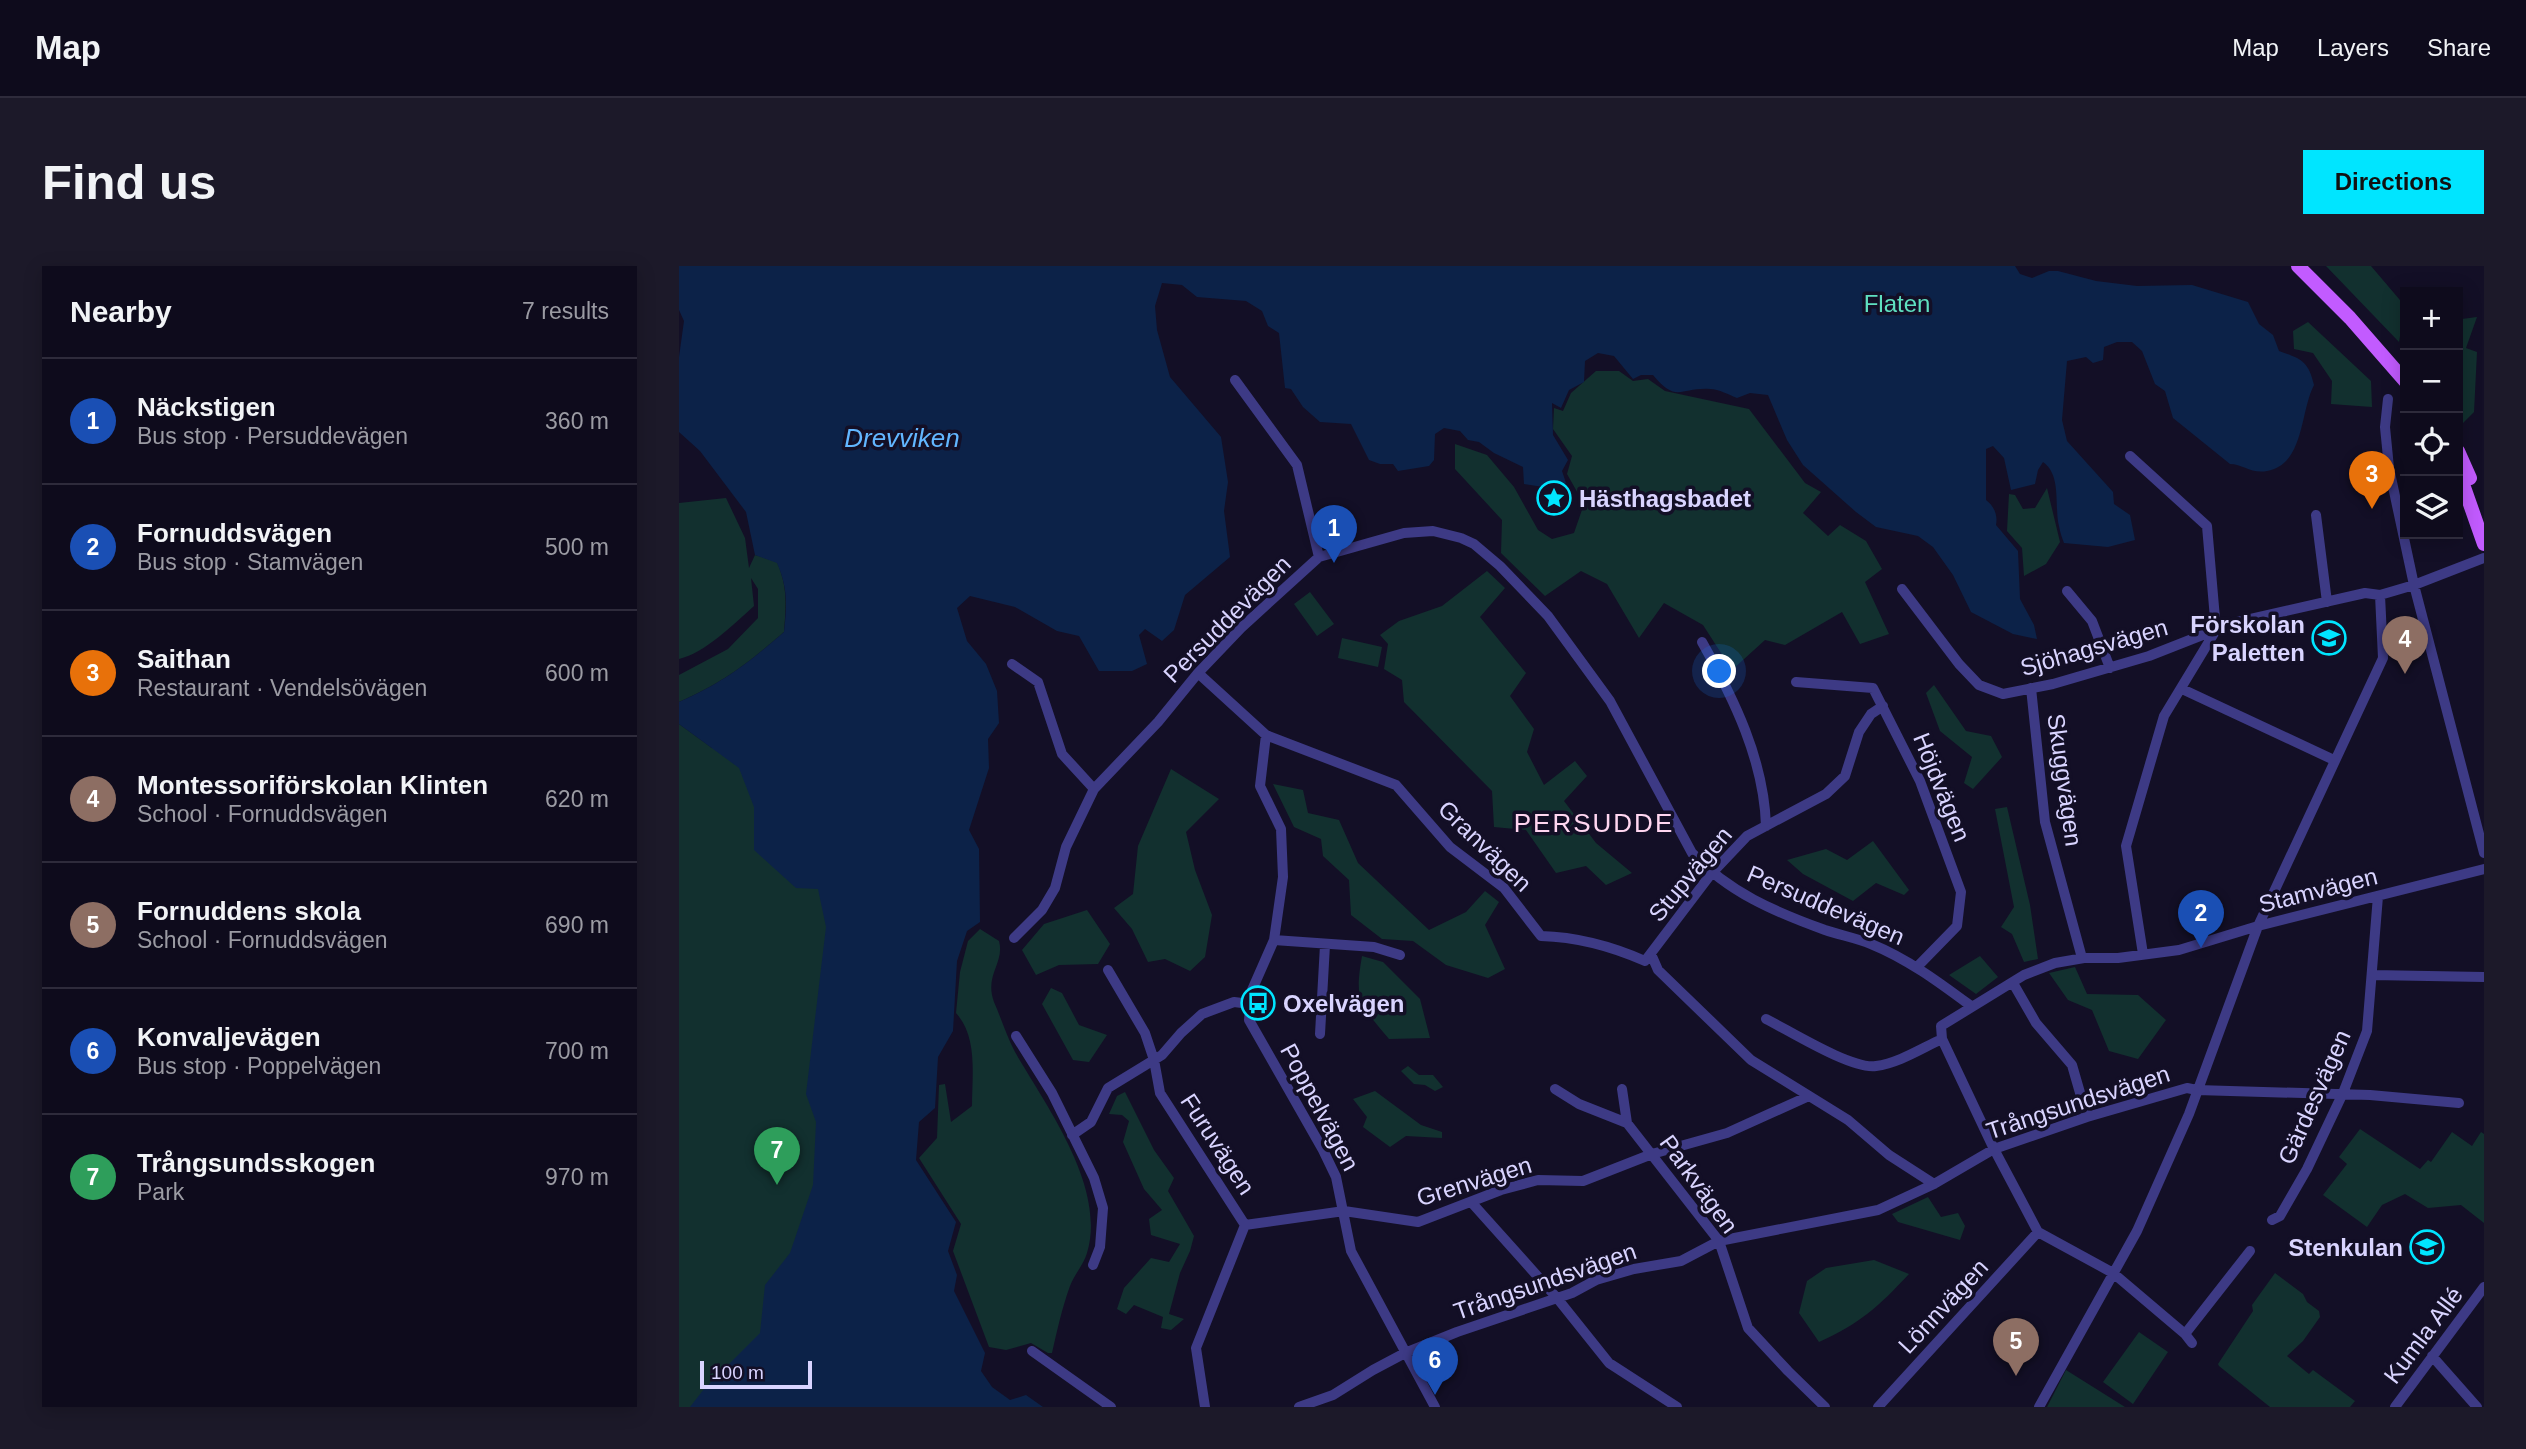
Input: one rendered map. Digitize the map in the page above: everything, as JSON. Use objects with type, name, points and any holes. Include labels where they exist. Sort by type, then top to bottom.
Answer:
[{"type":"main road","points":[[2298,266],[2350,318],[2400,375]]},
{"type":"main road","points":[[2306,266],[2400,363]]},
{"type":"main road","points":[[2463,464],[2484,516]]},
{"type":"main road","points":[[2460,476],[2484,544]]},
{"type":"street","points":[[1235,380],[1297,465],[1319,557]]},
{"type":"street","points":[[2388,399],[2385,427],[2389,468],[2414,585],[2484,853]]},
{"type":"street","points":[[2130,456],[2207,526],[2216,630],[2164,716],[2126,846],[2143,954]]},
{"type":"street","points":[[2316,515],[2327,602]]},
{"type":"street","name":"Persuddevägen","points":[[1014,938],[1042,910],[1055,888],[1066,847],[1094,789],[1241,628],[1319,557],[1404,533],[1433,531],[1474,544],[1500,566],[1548,616],[1610,701],[1692,853],[1711,874],[1739,893],[1822,929],[1872,944],[1917,967],[1971,1006]]},
{"type":"street","name":"Sjöhagsvägen","points":[[1902,589],[1959,664],[1979,685],[2003,694],[2110,668],[2234,623],[2365,593],[2380,595],[2484,558]]},
{"type":"street","points":[[2067,591],[2092,621],[2110,668]]},
{"type":"street","points":[[2039,1407],[2137,1231],[2197,1090],[2257,926],[2383,658],[2380,595]]},
{"type":"street","points":[[1702,642],[1723,680],[1755,754],[1766,807],[1766,826]]},
{"type":"street","points":[[1012,664],[1038,682],[1062,754],[1094,789]]},
{"type":"street","name":"Granvägen","points":[[1198,673],[1266,735],[1395,785],[1450,847],[1504,888],[1541,936],[1570,937],[1648,958]]},
{"type":"street","name":"Höjdvägen","points":[[1795,682],[1873,688],[1920,781],[1961,892],[1957,926],[1917,967]]},
{"type":"street","name":"Skuggvägen","points":[[2031,688],[2045,822],[2082,958]]},
{"type":"street","points":[[2182,689],[2334,760]]},
{"type":"street","name":"Stupvägen","points":[[1648,958],[1711,874],[1747,836],[1826,794],[1845,776],[1859,732],[1871,714],[1883,706]]},
{"type":"street","name":"Poppelvägen","points":[[1266,735],[1260,786],[1281,829],[1283,877],[1274,940],[1252,990],[1249,1020],[1324,1150],[1336,1177],[1351,1251],[1435,1407]]},
{"type":"street","name":"Stamvägen","points":[[1943,1039],[1941,1026],[2024,975],[2055,963],[2082,958],[2117,958],[2179,950],[2257,926],[2484,869]]},
{"type":"street","name":"Gärdesvägen","points":[[2272,1220],[2280,1216],[2307,1169],[2343,1093],[2367,1031],[2378,897]]},
{"type":"street","points":[[1274,940],[1374,947],[1400,955]]},
{"type":"street","points":[[1320,1034],[1325,945]]},
{"type":"street","points":[[1648,958],[1751,1060],[1848,1120],[1889,1155],[1934,1184]]},
{"type":"street","name":"Furuvägen","points":[[1108,970],[1145,1033],[1154,1060],[1160,1093],[1245,1225]]},
{"type":"street","points":[[2372,975],[2484,977]]},
{"type":"street","points":[[2013,983],[2036,1023],[2072,1065],[2087,1118]]},
{"type":"street","points":[[1072,1135],[1091,1122],[1108,1088],[1162,1055],[1202,1014],[1234,1002],[1251,1004]]},
{"type":"street","points":[[1766,1019],[1860,1065],[1875,1067],[1893,1062],[1943,1039],[1994,1149],[2038,1232],[2113,1273],[2189,1338],[2250,1251]]},
{"type":"street","points":[[1016,1036],[1052,1093],[1094,1178],[1103,1208],[1100,1247],[1093,1265]]},
{"type":"street","name":"Trångsundsvägen","points":[[1299,1407],[1333,1395],[1405,1353],[1557,1298],[1596,1280],[1634,1269],[1681,1261],[1719,1241],[1878,1210],[1934,1184],[1994,1149],[2187,1088],[2343,1093],[2459,1103]]},
{"type":"street","name":"Parkvägen","points":[[1555,1089],[1579,1104],[1627,1123],[1719,1241],[1748,1328],[1825,1407]]},
{"type":"street","name":"Parkvägen","points":[[1622,1089],[1627,1123]]},
{"type":"street","name":"Grenvägen","points":[[1245,1225],[1344,1211],[1419,1222],[1538,1180],[1583,1181],[1652,1154],[1727,1133],[1809,1096]]},
{"type":"street","points":[[1472,1203],[1557,1298],[1609,1363],[1677,1407]]},
{"type":"street","points":[[1205,1407],[1196,1348],[1245,1225]]},
{"type":"street","name":"Lönnvägen","points":[[1878,1407],[2038,1232]]},
{"type":"street","name":"Kumla Allé","points":[[2395,1407],[2484,1287]]},
{"type":"street","points":[[1032,1351],[1111,1407]]},
{"type":"street","points":[[2432,1356],[2477,1407]]},
{"type":"green space","points":[[2326,266],[2371,266],[2400,300],[2399,342]]},
{"type":"green space","points":[[2477,317],[2466,348],[2477,352],[2474,412],[2463,423],[2463,350],[2463,319]]},
{"type":"green space","points":[[2308,322],[2371,381],[2372,407],[2331,404],[2332,381],[2313,353],[2294,349],[2293,331]]},
{"type":"green space","points":[[1596,371],[1619,371],[1633,381],[1648,379],[1665,391],[1749,409],[1805,483],[1821,492],[1803,513],[1828,536],[1840,525],[1866,541],[1882,569],[1865,582],[1889,634],[1860,644],[1842,612],[1785,645],[1765,640],[1732,670],[1703,625],[1664,603],[1639,638],[1607,584],[1581,571],[1545,596],[1501,553],[1502,520],[1455,469],[1455,444],[1487,455],[1514,487],[1538,530],[1552,539],[1574,533],[1584,504],[1567,474],[1572,456],[1553,429],[1554,408],[1563,411],[1571,393]]},
{"type":"green space","points":[[2047,488],[2060,542],[2046,564],[2024,576],[2022,548],[2007,531],[2009,494],[2015,495],[2023,509],[2035,508]]},
{"type":"green space","points":[[726,498],[745,538],[749,568],[755,555],[777,562],[781,571],[786,605],[784,632],[734,671],[679,702],[679,675],[728,649],[758,618],[758,589],[751,578],[754,606],[709,644],[679,659],[679,503]]},
{"type":"green space","points":[[1487,571],[1505,588],[1480,617],[1526,673],[1510,696],[1534,729],[1527,752],[1544,785],[1575,761],[1587,776],[1564,801],[1596,843],[1632,873],[1606,885],[1586,866],[1556,873],[1526,830],[1494,827],[1492,791],[1404,702],[1402,680],[1384,669],[1388,644],[1380,635],[1399,621],[1442,606]]},
{"type":"green space","points":[[1310,592],[1334,624],[1317,636],[1294,604]]},
{"type":"green space","points":[[1342,638],[1382,647],[1378,667],[1338,658]]},
{"type":"green space","points":[[1934,685],[1966,731],[1991,736],[2002,757],[1973,789],[1964,783],[1972,757],[1940,731],[1926,693]]},
{"type":"green space","points":[[679,724],[712,748],[877,731],[836,1407],[679,1407]]},
{"type":"green space","points":[[1171,769],[1219,799],[1186,832],[1195,870],[1212,915],[1205,957],[1190,971],[1165,959],[1148,962],[1132,929],[1114,908],[1133,894],[1138,846]]},
{"type":"green space","points":[[1273,784],[1303,790],[1308,813],[1339,820],[1358,863],[1429,930],[1466,912],[1485,891],[1499,902],[1485,925],[1505,969],[1488,978],[1446,965],[1413,941],[1382,939],[1351,915],[1349,880],[1323,856],[1321,839],[1294,827]]},
{"type":"green space","points":[[2007,807],[2030,905],[2038,959],[2024,962],[2012,934],[2001,927],[2014,907],[1995,809]]},
{"type":"green space","points":[[1873,841],[1909,890],[1904,895],[1876,883],[1853,901],[1803,874],[1787,860],[1826,849],[1847,860]]},
{"type":"green space","points":[[1087,910],[1110,944],[1098,964],[1059,965],[1036,975],[1022,950],[1044,924]]},
{"type":"green space","points":[[980,929],[999,941],[999,956],[991,984],[994,1002],[1009,1040],[1070,1148],[1089,1201],[1091,1228],[1087,1253],[1070,1286],[1052,1353],[1031,1343],[1006,1350],[989,1347],[953,1251],[961,1224],[919,1158],[937,1138],[939,1085],[945,1084],[951,1122],[972,1106],[971,1045],[968,1033],[956,1013],[960,972],[968,941]]},
{"type":"green space","points":[[1362,956],[1383,962],[1420,999],[1430,1038],[1389,1039],[1379,1027],[1359,993]]},
{"type":"green space","points":[[1980,956],[1998,977],[1976,994],[1949,975]]},
{"type":"green space","points":[[2075,967],[2087,994],[2138,995],[2166,1020],[2138,1059],[2109,1051],[2092,1010],[2068,1000],[2049,973]]},
{"type":"green space","points":[[1051,988],[1062,993],[1079,1025],[1107,1035],[1089,1062],[1073,1060],[1042,1004]]},
{"type":"green space","points":[[1408,1066],[1419,1075],[1433,1075],[1443,1087],[1435,1091],[1425,1085],[1414,1084],[1401,1071]]},
{"type":"green space","points":[[1375,1091],[1421,1125],[1442,1132],[1442,1138],[1406,1136],[1390,1147],[1363,1127],[1367,1117],[1353,1099]]},
{"type":"green space","points":[[1125,1092],[1154,1150],[1174,1178],[1168,1191],[1194,1236],[1169,1314],[1184,1319],[1171,1330],[1161,1328],[1163,1317],[1134,1305],[1126,1314],[1117,1309],[1124,1288],[1151,1258],[1169,1262],[1180,1244],[1151,1235],[1149,1219],[1162,1210],[1144,1189],[1123,1142],[1129,1121],[1122,1115],[1109,1114],[1117,1096]]},
{"type":"green space","points":[[2360,1129],[2420,1169],[2428,1160],[2431,1162],[2452,1132],[2472,1146],[2481,1132],[2484,1134],[2484,1223],[2461,1205],[2428,1208],[2405,1194],[2382,1205],[2367,1227],[2323,1195],[2347,1164],[2339,1157]]},
{"type":"green space","points":[[1928,1197],[1941,1217],[1958,1213],[1965,1226],[1960,1240],[1898,1222],[1892,1214]]},
{"type":"green space","points":[[1874,1260],[1909,1274],[1868,1313],[1819,1342],[1799,1313],[1807,1281],[1826,1268]]},
{"type":"green space","points":[[2275,1273],[2303,1294],[2307,1302],[2319,1311],[2320,1317],[2303,1341],[2287,1356],[2309,1374],[2313,1370],[2355,1401],[2350,1407],[2270,1407],[2219,1366],[2253,1311],[2252,1305]]},
{"type":"green space","points":[[2139,1332],[2168,1352],[2133,1404],[2103,1382]]},
{"type":"green space","points":[[2066,1370],[2125,1407],[2047,1407]]},
{"type":"water","name":"Drevviken","points":[[679,266],[2015,266],[2020,274],[2032,278],[2049,271],[2058,271],[2096,281],[2137,286],[2192,285],[2248,302],[2259,324],[2273,335],[2279,351],[2303,362],[2314,385],[2299,436],[2288,459],[2279,467],[2256,471],[2230,464],[2173,418],[2165,391],[2155,384],[2142,351],[2132,342],[2117,342],[2104,347],[2103,360],[2093,363],[2086,357],[2067,361],[2062,420],[2067,441],[2113,492],[2114,504],[2130,515],[2135,540],[2108,547],[2064,543],[2058,518],[2055,483],[2049,468],[2043,462],[2035,484],[2011,490],[2004,458],[1993,446],[1986,449],[1986,500],[1995,511],[1996,525],[2018,551],[2020,599],[2034,625],[2037,639],[2013,634],[1971,612],[1953,575],[1933,547],[1918,536],[1876,527],[1803,465],[1787,440],[1768,395],[1750,393],[1737,398],[1713,389],[1674,392],[1653,375],[1641,375],[1633,379],[1614,356],[1598,353],[1585,361],[1584,382],[1569,390],[1561,408],[1552,403],[1553,435],[1568,460],[1562,471],[1566,483],[1556,489],[1524,484],[1523,467],[1494,453],[1479,442],[1468,440],[1460,431],[1444,428],[1435,434],[1434,460],[1429,466],[1398,471],[1393,464],[1380,464],[1369,460],[1351,424],[1320,422],[1303,407],[1291,389],[1285,388],[1279,333],[1268,326],[1262,311],[1246,301],[1197,297],[1182,285],[1162,283],[1155,306],[1157,330],[1170,377],[1221,437],[1228,482],[1224,511],[1230,557],[1185,595],[1174,630],[1162,641],[1145,629],[1139,635],[1147,664],[1132,671],[1099,671],[1079,636],[1057,631],[1015,607],[970,596],[957,608],[967,641],[986,664],[997,691],[999,723],[988,739],[989,768],[969,830],[979,849],[980,922],[967,931],[957,961],[953,1031],[938,1057],[935,1108],[919,1122],[916,1160],[956,1222],[948,1251],[957,1275],[954,1291],[985,1353],[981,1371],[992,1387],[1010,1400],[1026,1395],[1043,1407],[690,1407],[704,1389],[760,1333],[765,1285],[790,1253],[813,1185],[816,1122],[806,1094],[826,927],[818,889],[796,888],[754,850],[754,807],[739,768],[679,724],[679,702],[734,671],[784,632],[786,605],[785,589],[777,563],[755,555],[746,512],[700,451],[679,432],[679,357],[684,321],[679,310]]},
{"type":"place","name":"Hästhagsbadet","points":[[1554,498]]},
{"type":"place","name":"Saithan","points":[[2372,509]]},
{"type":"place","name":"Näckstigen","points":[[1334,563]]},
{"type":"place","name":"Förskolan Paletten","points":[[2329,638]]},
{"type":"place","name":"Montessoriförskolan Klinten","points":[[2405,674]]},
{"type":"place","name":"Fornuddsvägen","points":[[2201,948]]},
{"type":"place","name":"Oxelvägen","points":[[1258,1003]]},
{"type":"place","name":"Trångsundsskogen","points":[[777,1185]]},
{"type":"place","name":"Stenkulan","points":[[2427,1247]]},
{"type":"place","name":"Fornuddens skola","points":[[2016,1376]]},
{"type":"place","name":"Konvaljevägen","points":[[1435,1395]]},
{"type":"district","name":"PERSUDDE","points":[[1594,823]]},
{"type":"park label","name":"Flaten","points":[[1897,303]]}]
